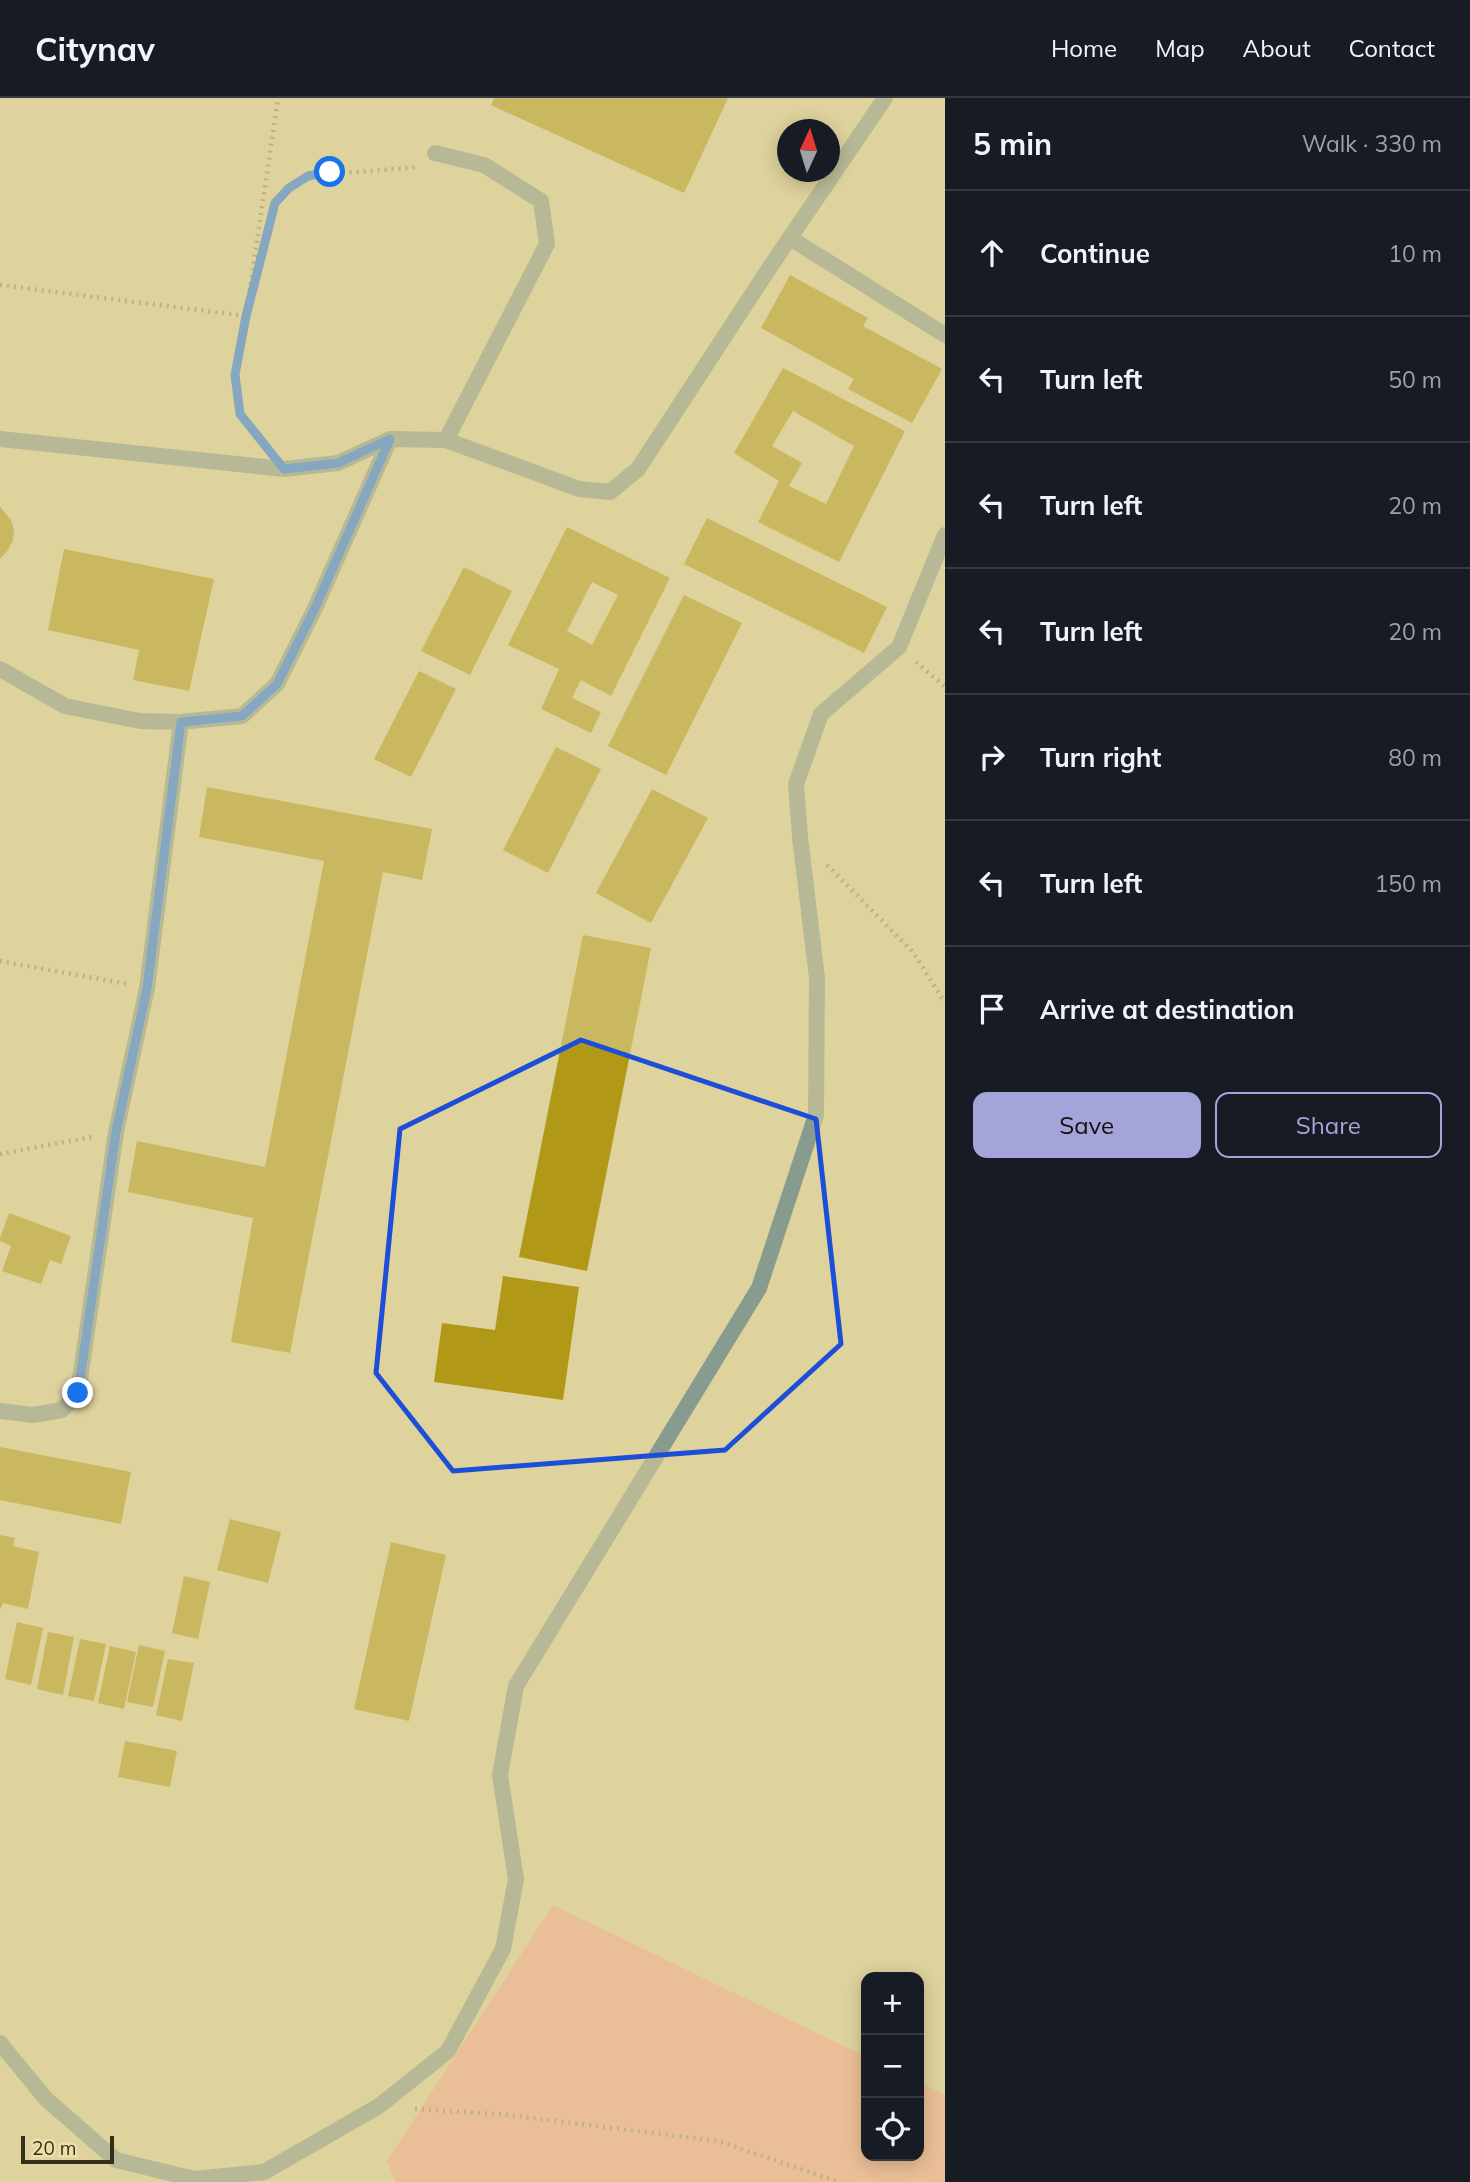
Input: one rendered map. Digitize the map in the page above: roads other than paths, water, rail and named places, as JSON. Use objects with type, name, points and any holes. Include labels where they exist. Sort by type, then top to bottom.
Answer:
[{"type":"lane","points":[[0,439],[284,469],[338,463],[390,439],[446,440],[579,489],[610,492],[638,469],[886,98]]},
{"type":"lane","points":[[435,153],[484,165],[541,201],[547,244],[446,440]]},
{"type":"lane","points":[[790,238],[945,335]]},
{"type":"lane","points":[[0,669],[65,706],[140,721],[181,722],[242,716],[277,684],[315,608],[390,439]]},
{"type":"lane","points":[[0,2043],[46,2099],[116,2160],[194,2179],[266,2177],[379,2106],[448,2051],[503,1948],[516,1878],[500,1775],[516,1686],[759,1288],[816,1115],[817,978],[796,784],[821,714],[899,647],[945,535]]},
{"type":"lane","points":[[0,1411],[33,1415],[62,1410],[78,1393],[116,1132],[147,988],[181,722]]}]
